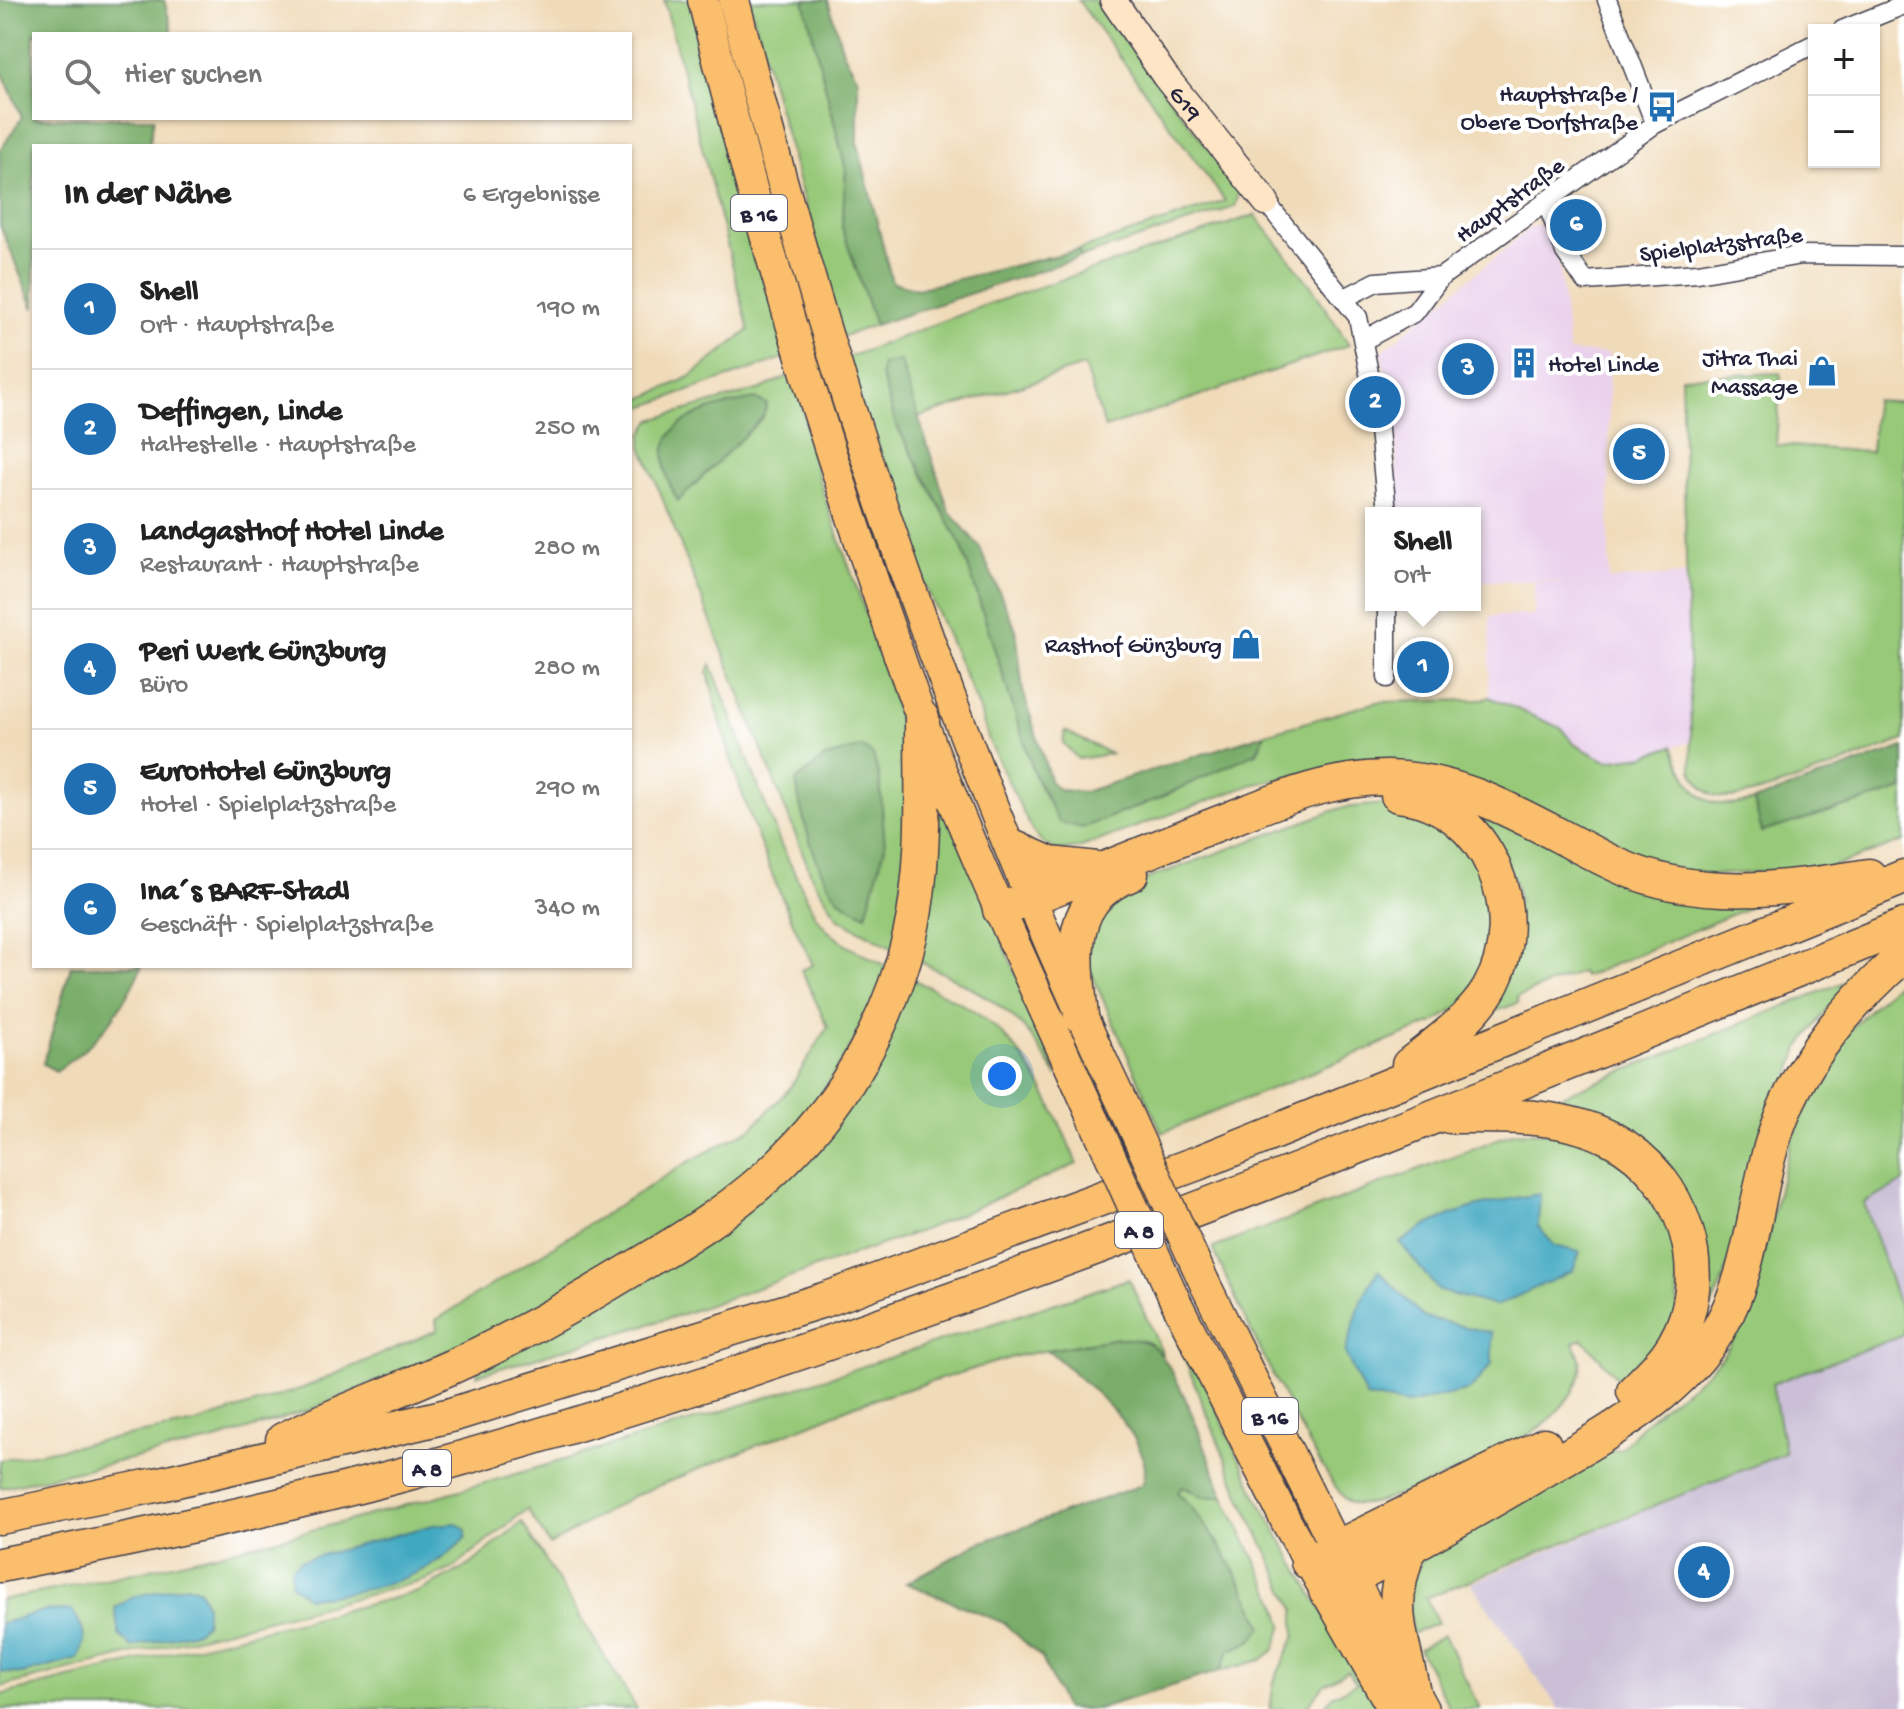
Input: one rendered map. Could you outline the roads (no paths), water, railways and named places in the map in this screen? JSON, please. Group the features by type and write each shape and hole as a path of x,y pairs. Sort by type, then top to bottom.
{"highway":[{"path":"225,1469 309,1427 538,1326 673,1246 732,1204 788,1157 828,1109 864,1055 891,995 910,935 923,839 922,718"},
{"path":"1000,910 1277,800 1327,786 1389,778 1436,784 1493,801 1620,867 1658,880 1716,889 1767,891 1904,870"},
{"path":"1081,1016 1076,951 1079,924 1101,889 1290,814 1348,796 1406,796 1448,814 1481,844 1503,888 1506,943 1487,992 1456,1026 1386,1084"},
{"path":"1012,847 1050,864 1102,869"},
{"name":"A 8","path":"0,1517 225,1469 451,1415 830,1298 1203,1161 1386,1084 1904,877"},
{"name":"A 8","path":"0,1565 147,1535 431,1467 666,1396 1055,1262 1430,1117 1904,926"},
{"path":"1339,1585 1409,1550 1649,1406 1700,1356 1721,1326 1737,1289 1769,1154 1807,1065 1863,991 1904,955"},
{"path":"1322,1555 1496,1470 1572,1430 1634,1391 1661,1365 1676,1343 1693,1288 1694,1261 1676,1202 1636,1154 1611,1139 1564,1123 1495,1116 1430,1117"},
{"path":"1409,1550 1395,1591 1395,1608 1410,1703"}],"main road":[{"name":"B 16","path":"703,0 737,139 805,364 922,718 1000,910 1174,1298 1410,1703"},
{"name":"B 16","path":"734,0 768,134 850,415 953,708 1081,1016 1205,1284 1322,1555"}],"street":[{"name":"G19","path":"1113,0 1165,76 1266,202"},
{"path":"1607,0 1655,124"},
{"path":"1857,24 1904,5"},
{"name":"Hauptstraße","path":"1364,340 1415,312 1441,277 1655,124 1808,47"},
{"name":"Spielplatzstraße","path":"1546,201 1565,252 1585,281 1698,273 1801,255 1904,256"},
{"path":"1266,202 1358,317 1378,419 1386,507"},
{"path":"1345,298 1376,282 1441,277"},
{"path":"1387,611 1387,678"}],"water":[{"path":"1540,1194 1538,1227 1555,1246 1580,1252 1573,1271 1496,1306 1439,1291 1400,1243 1432,1223 1466,1210"},
{"path":"1378,1270 1423,1317 1492,1333 1492,1364 1470,1390 1408,1404 1366,1397 1345,1353 1361,1301"},
{"path":"456,1523 466,1530 466,1537 450,1552 393,1582 350,1592 307,1597 291,1584 291,1568 299,1561 433,1525"},
{"path":"187,1585 200,1590 206,1605 206,1622 198,1631 132,1647 119,1635 115,1608 132,1597"},
{"path":"72,1610 84,1634 78,1659 23,1674 0,1672 0,1624 42,1611"}],"place":[{"name":"Hauptstraße / Obere Dorfstraße","path":"1662,107"},
{"name":"Ina´s BARF-Stadl","path":"1576,225"},
{"name":"Hotel Linde","path":"1524,363"},
{"name":"Landgasthof Hotel Linde","path":"1468,369"},
{"name":"Jitra Thai Massage","path":"1822,371"},
{"name":"Deffingen, Linde","path":"1375,402"},
{"name":"EuroHotel Günzburg","path":"1639,454"},
{"name":"Rasthof Günzburg","path":"1246,644"},
{"name":"Shell","path":"1423,667"},
{"name":"Peri Werk Günzburg","path":"1704,1572"}]}
